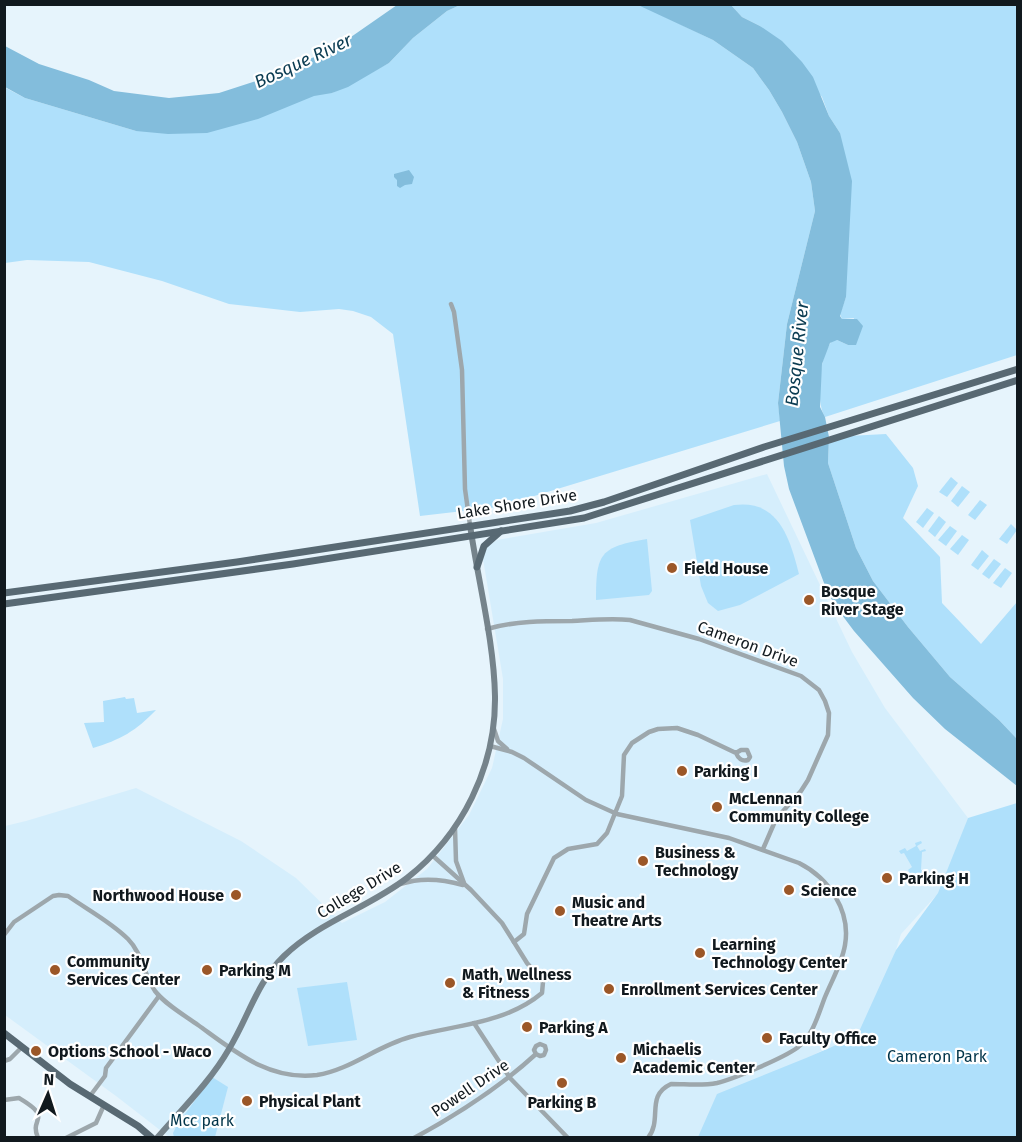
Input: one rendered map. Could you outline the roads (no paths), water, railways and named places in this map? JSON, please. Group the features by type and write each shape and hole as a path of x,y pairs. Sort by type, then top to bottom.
{"main road":[{"name":"Lake Shore Drive","path":"4,593 237,562 585,507 764,447 1017,369"},
{"name":"Lake Shore Drive","path":"4,604 293,564 597,514 1017,380"},
{"path":"477,567 484,546 502,531"},
{"path":"4,1033 70,1084 152,1137"}],"street":[{"path":"451,304 462,370 465,489 470,525"},
{"name":"College Drive","path":"157,1137 209,1078 230,1048 258,989 284,956 313,933 396,886 432,855 455,828 479,783 493,727 494,682 470,525"},
{"name":"Cameron Drive","path":"487,629 530,622 614,618 630,620 731,650 801,676 811,683 819,690 829,713 828,735 808,780 776,819 763,849"},
{"path":"493,727 498,741 512,752"},
{"path":"514,942 524,934 527,914 554,858 568,849 597,844 607,833 622,796 624,755 632,743 649,732 677,728 736,753"},
{"path":"490,746 512,752 534,763 586,800 615,814 708,832 763,849 810,868 832,890 838,901 846,944 817,1018 804,1041 787,1054 719,1082 671,1084 664,1087 658,1093 655,1126 648,1137"},
{"path":"455,828 456,861 466,885"},
{"path":"4,935 14,922 53,896 68,896 130,940 159,996 230,1048 251,1062 272,1070 288,1074 316,1075 344,1067 408,1037 493,1019 520,1009 540,995 543,990 543,982 502,923 466,885 432,855"},
{"path":"396,886 412,880 426,879 466,885"},
{"path":"90,1096 105,1076 106,1068 159,996"},
{"path":"474,1023 510,1078 568,1137"},
{"path":"4,1061 10,1059 22,1047"},
{"name":"Powell Drive","path":"414,1137 453,1117 510,1078 536,1054"},
{"path":"4,1100 19,1098 36,1111 38,1117 34,1127 38,1137"},
{"path":"66,1137 96,1123 104,1105"}],"water":[{"path":"397,5 460,5 447,11 413,38 389,63 348,87 314,96 258,119 207,133 168,134 136,131 25,98 5,87 5,46 39,64 89,80 114,91 169,98 219,93 275,75 338,46"},
{"name":"Bosque River","path":"638,5 731,5 742,17 782,41 813,77 829,116 840,133 852,181 846,297 840,316 842,319 857,319 863,326 856,345 848,345 837,340 830,343 822,364 820,407 825,417 829,437 828,463 856,548 873,581 950,677 1017,739 1017,786 945,729 913,698 854,631 827,591 789,489 784,466 778,403 787,324 815,211 811,182 797,142 782,112 753,68 713,40"},
{"path":"409,170 414,177 412,184 400,188 397,186 394,174"}],"place":[{"name":"Field House","path":"672,568"},
{"name":"Bosque River Stage","path":"809,600"},
{"name":"Parking I","path":"682,771"},
{"name":"McLennan Community College","path":"717,807"},
{"name":"Business & Technology","path":"643,861"},
{"name":"Parking H","path":"887,878"},
{"name":"Science","path":"789,890"},
{"name":"Northwood House","path":"236,895"},
{"name":"Music and Theatre Arts","path":"560,911"},
{"name":"Learning Technology Center","path":"700,953"},
{"name":"Community Services Center","path":"55,970"},
{"name":"Parking M","path":"207,970"},
{"name":"Math, Wellness & Fitness","path":"450,983"},
{"name":"Enrollment Services Center","path":"609,989"},
{"name":"Parking A","path":"527,1027"},
{"name":"Faculty Office","path":"767,1038"},
{"name":"Options School - Waco","path":"36,1051"},
{"name":"Michaelis Academic Center","path":"621,1058"},
{"name":"Parking B","path":"562,1083"},
{"name":"Physical Plant","path":"247,1101"}],"park label":[{"name":"Cameron Park","path":"937,1056"},
{"name":"Mcc park","path":"202,1120"}]}
